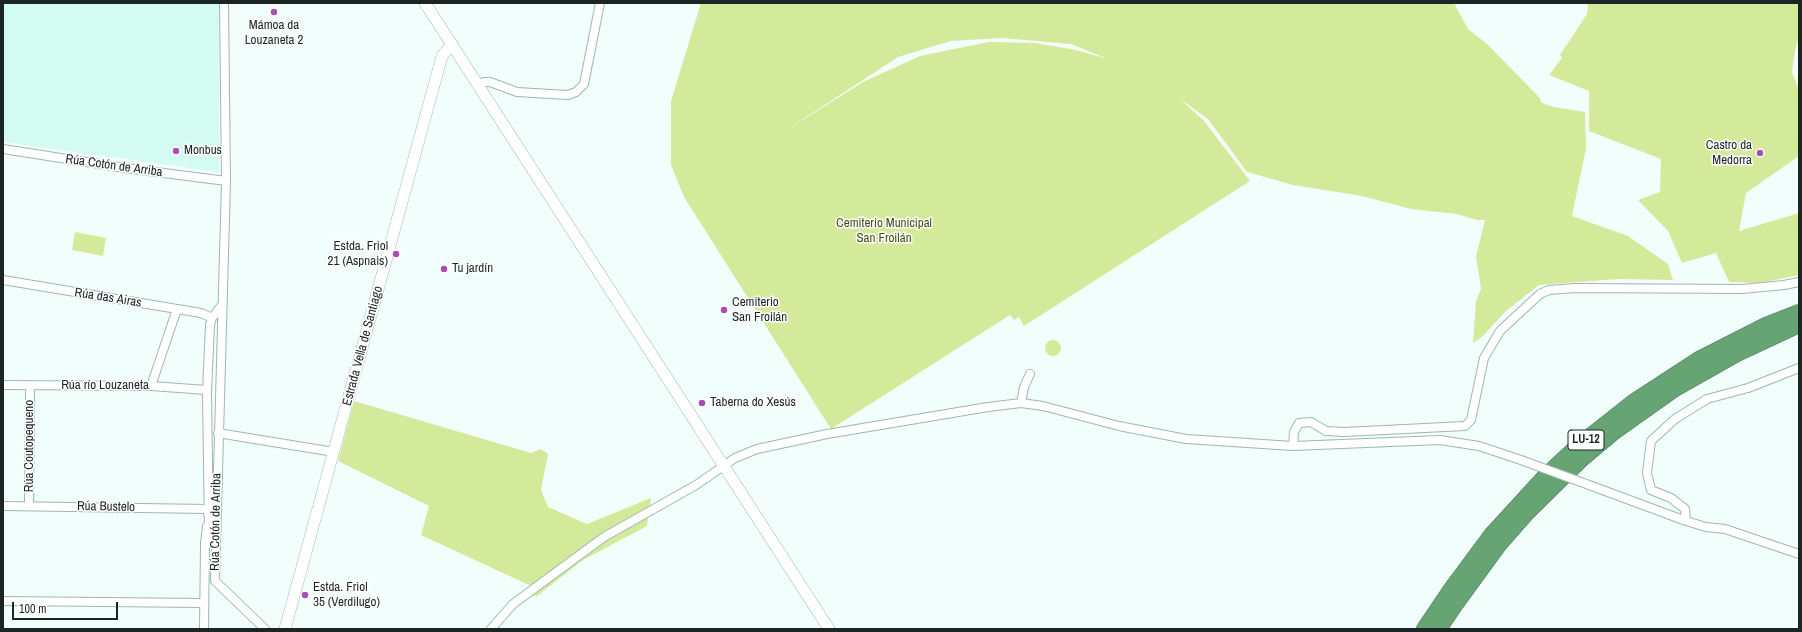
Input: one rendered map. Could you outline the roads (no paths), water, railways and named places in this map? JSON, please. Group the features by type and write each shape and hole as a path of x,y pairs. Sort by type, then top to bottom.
{"highway":[{"name":"LU-12","path":"1424,629 1451,589 1491,535 1542,480 1576,447 1633,402 1699,359 1766,325 1799,312"},
{"name":"LU-12","path":"1439,629 1499,545 1528,512 1582,459 1613,433 1675,389 1737,354 1799,325"}],"street":[{"name":"Rúa Cotón de Arriba","path":"224,3 226,181 215,581 264,629"},
{"path":"425,3 829,629"},
{"path":"479,85 484,82 490,82 518,92 568,95 576,92 584,84 600,3"},
{"name":"Estrada Vella de Santiago","path":"285,629 442,56 452,44"},
{"name":"Rúa Cotón de Arriba","path":"3,149 125,168 226,181"},
{"name":"Rúa das Airas","path":"3,280 201,313 212,319"},
{"path":"1293,446 1294,432 1299,423 1311,422 1326,431 1344,432 1465,426 1471,420 1484,358 1500,332 1540,294 1549,290 1575,288 1742,289 1799,282"},
{"path":"205,543 216,538 209,532 208,391 212,319 222,305"},
{"path":"151,386 177,309"},
{"path":"212,319 222,324"},
{"path":"1686,521 1685,509 1671,498 1651,490 1647,473 1651,441 1675,419 1707,399 1748,388 1799,368"},
{"path":"1021,403 1024,387 1030,374"},
{"name":"Rúa río Louzaneta","path":"3,385 151,386 208,391 211,397 215,398 220,392"},
{"name":"Rúa Coutopequeno","path":"29,506 30,386"},
{"path":"490,629 513,604 604,537 696,484 735,458 757,449 827,434 988,407 1021,403 1043,406 1151,433 1186,439 1293,446 1440,440 1479,446 1686,521 1706,527 1725,530 1799,554"},
{"path":"218,433 334,452"},
{"name":"Rúa Bustelo","path":"3,506 208,509"},
{"path":"204,629 205,543 208,509"},
{"path":"3,601 204,603"}],"place":[{"name":"Mámoa da Louzaneta 2","path":"274,12"},
{"name":"Monbus","path":"176,151"},
{"name":"Castro da Medorra","path":"1760,153"},
{"name":"Estda. Friol 21 (Aspnais)","path":"396,254"},
{"name":"Tu jardín","path":"444,269"},
{"name":"Cemiterio San Froilán","path":"724,310"},
{"name":"Taberna do Xesús","path":"702,403"},
{"name":"Estda. Friol 35 (Verdilugo)","path":"305,595"}],"park label":[{"name":"Cemiterio Municipal San Froilán","path":"884,232"}]}
